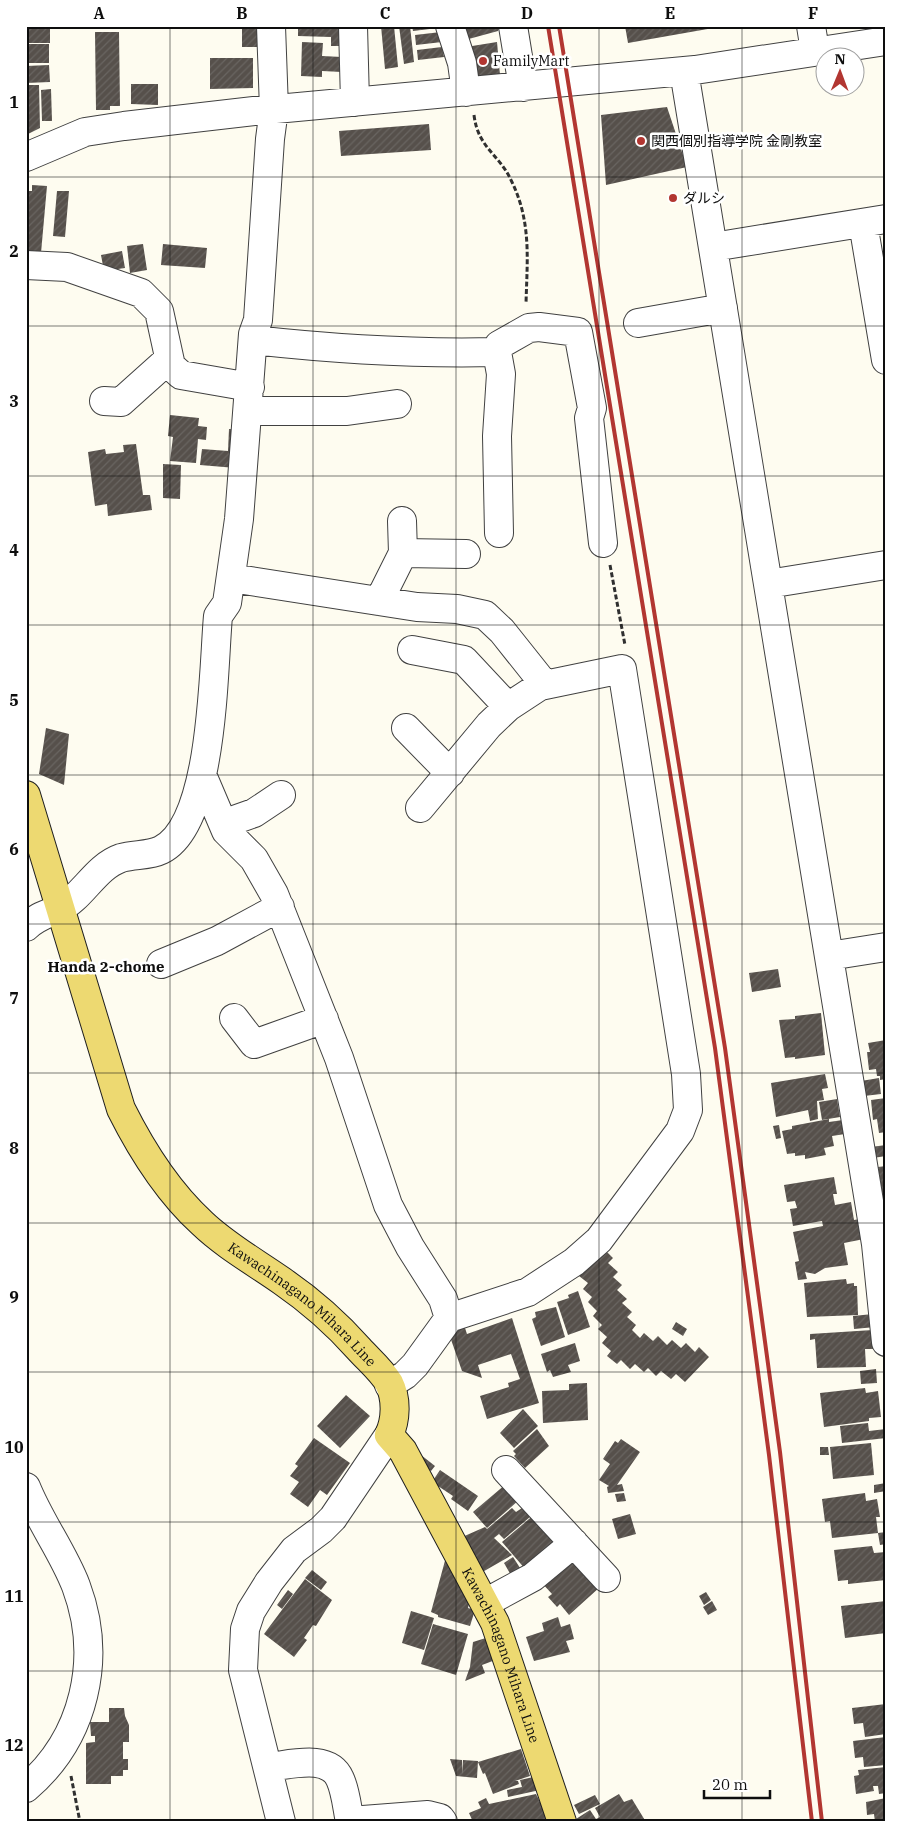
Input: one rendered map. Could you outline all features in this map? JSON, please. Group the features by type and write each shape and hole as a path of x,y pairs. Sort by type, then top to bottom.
{"main road":[{"name":"Kawachinagano Mihara Line","path":"26,795 121,1109 154,1168 202,1223 242,1255 282,1280 332,1320 380,1372 389,1385 394,1416 389,1435 403,1451 495,1622 562,1822"}],"street":[{"path":"26,927 46,912 60,908 108,864 122,858 161,850 173,842 185,827 195,806 203,777 218,616 227,603 231,578 253,340 258,320 270,139 274,110 271,26"},
{"path":"353,26 355,102"},
{"path":"450,26 469,92"},
{"path":"513,26 524,87"},
{"path":"26,157 85,132 274,110 684,71 823,38 886,41"},
{"path":"684,71 876,1244 886,1342"},
{"path":"713,247 875,221 886,360"},
{"path":"26,265 67,268 141,293 159,312 171,366 181,375 249,399 347,411 397,404"},
{"path":"638,323 723,308"},
{"path":"498,533 497,436 501,374 497,352 499,345 529,328 539,327 578,332 592,408 589,418 603,543"},
{"path":"253,340 419,352 497,352"},
{"path":"104,401 122,402 169,359"},
{"path":"379,601 403,553 402,521"},
{"path":"403,553 466,554"},
{"path":"768,584 886,565"},
{"path":"231,578 417,607 457,609 485,615 502,631 545,685"},
{"path":"412,650 464,660 508,707"},
{"path":"389,1385 415,1366 449,1318 528,1292 574,1262 599,1240 680,1131 688,1110 686,1074 622,669 545,685 508,707 489,725 420,808"},
{"path":"406,728 450,772"},
{"path":"203,777 226,831 254,859 280,907 355,1101 388,1204 410,1247 443,1299 449,1318"},
{"path":"223,824 254,813 281,795"},
{"path":"161,964 217,941 280,907"},
{"path":"829,956 886,947"},
{"path":"234,1018 254,1044 324,1019"},
{"path":"281,1822 243,1670 243,1645 248,1619 265,1588 294,1550 321,1530 333,1518 389,1435"},
{"path":"506,1470 606,1578"},
{"path":"26,1487 76,1585 85,1615 89,1645 88,1675 77,1717 56,1756 44,1773 26,1788"},
{"path":"485,1603 533,1577 574,1544"},
{"path":"268,1767 321,1762 337,1773 341,1781 350,1822 428,1815 440,1818 443,1822"}],"path":[{"path":"469,92 480,140 511,178 515,189 528,241 526,306 536,319 539,327"},
{"path":"603,543 607,548 628,656 622,669"},
{"path":"56,1756 69,1764 80,1822"}],"building":[{"path":"242,26 258,26 257,47 242,47"},
{"path":"298,26 339,27 339,46 331,46 331,37 298,36"},
{"path":"381,26 394,26 398,67 385,69"},
{"path":"399,26 410,26 414,62 404,64"},
{"path":"412,26 438,26 438,28 413,31"},
{"path":"461,26 500,26 498,31 465,40"},
{"path":"625,26 719,26 719,27 628,43"},
{"path":"26,27 50,27 50,43 26,43"},
{"path":"95,32 119,32 120,106 110,106 110,110 96,110"},
{"path":"441,32 442,42 416,45 415,35"},
{"path":"302,42 323,43 322,56 342,57 342,72 322,71 322,77 301,76"},
{"name":"FamilyMart","path":"497,42 500,75 468,80 466,47"},
{"path":"26,44 49,44 49,63 26,63"},
{"path":"442,47 444,57 418,60 417,50"},
{"path":"210,58 253,58 253,88 210,89"},
{"path":"49,65 50,82 26,83 26,66"},
{"path":"131,84 158,84 158,105 131,104"},
{"path":"26,85 39,85 40,128 26,135"},
{"path":"51,89 52,121 42,121 41,90"},
{"name":"関西個別指導学院 金剛教室","path":"667,107 687,167 606,185 601,115"},
{"path":"429,124 431,150 341,156 339,131"},
{"path":"32,185 47,186 41,253 26,252 26,191 32,191"},
{"path":"57,191 69,191 65,237 53,236"},
{"path":"143,244 147,270 130,273 127,246"},
{"path":"163,244 207,248 205,268 161,265"},
{"path":"122,251 125,268 104,271 101,255"},
{"path":"170,415 199,418 198,426 207,427 206,440 198,439 196,463 170,461 173,437 168,436"},
{"path":"229,429 240,429 236,468 200,465 202,449 228,451"},
{"path":"136,444 143,495 150,495 152,510 108,516 107,504 95,506 88,452 105,449 106,454 124,452 123,445"},
{"path":"163,464 181,465 180,499 163,498"},
{"path":"46,728 69,734 64,785 39,774"},
{"path":"778,969 781,987 752,992 749,973"},
{"path":"821,1013 825,1055 795,1059 795,1057 785,1058 779,1020 795,1019 795,1016"},
{"path":"886,1040 886,1079 880,1080 876,1069 869,1070 867,1052 870,1052 868,1043"},
{"path":"825,1074 828,1088 822,1089 824,1100 817,1101 818,1119 810,1121 808,1110 776,1117 771,1083"},
{"path":"879,1078 881,1094 864,1096 861,1081"},
{"path":"886,1098 886,1132 879,1133 877,1119 873,1120 871,1100"},
{"path":"837,1099 840,1117 822,1120 819,1102"},
{"path":"829,1119 829,1122 843,1120 845,1134 832,1136 834,1146 824,1148 826,1155 805,1159 805,1155 795,1156 795,1153 787,1154 782,1131 792,1129 792,1126"},
{"path":"779,1125 781,1138 776,1139 773,1126"},
{"path":"886,1145 886,1156 873,1158 871,1147"},
{"path":"886,1166 886,1197 883,1198 878,1167"},
{"path":"834,1177 837,1194 833,1194 835,1205 851,1202 854,1220 860,1219 864,1239 844,1243 848,1265 825,1268 815,1274 805,1272 807,1279 798,1280 795,1262 799,1261 793,1232 823,1226 822,1221 793,1226 790,1209 797,1208 795,1201 787,1202 784,1185"},
{"path":"604,1249 613,1258 608,1263 618,1272 613,1277 622,1285 617,1290 627,1299 622,1303 632,1312 627,1317 636,1325 632,1330 640,1338 644,1333 653,1341 658,1336 667,1345 672,1340 681,1348 686,1343 695,1352 699,1347 709,1357 685,1382 676,1374 671,1379 661,1371 656,1376 648,1368 644,1372 635,1364 630,1369 621,1360 617,1364 607,1356 611,1351 602,1343 607,1337 598,1329 602,1325 593,1316 597,1311 588,1302 592,1297 583,1289 588,1283 579,1276"},
{"path":"846,1279 847,1284 854,1283 854,1286 857,1286 858,1315 807,1317 804,1283"},
{"path":"578,1291 590,1327 568,1335 557,1302 569,1298 568,1295"},
{"path":"556,1307 565,1337 541,1346 532,1319 536,1317 535,1312"},
{"path":"873,1314 875,1327 854,1329 853,1316"},
{"path":"512,1318 539,1403 487,1419 480,1396 509,1387 508,1383 520,1379 511,1354 478,1365 482,1378 462,1371 448,1331 464,1325 467,1334"},
{"path":"676,1322 687,1329 683,1336 672,1329"},
{"path":"873,1330 874,1349 865,1349 866,1367 817,1368 815,1339 810,1340 810,1334"},
{"path":"575,1343 580,1361 568,1365 571,1372 553,1377 550,1370 547,1372 541,1354"},
{"path":"876,1369 877,1383 861,1384 860,1371"},
{"path":"587,1383 588,1420 543,1423 542,1391 569,1390 569,1384"},
{"path":"865,1388 866,1393 878,1391 881,1417 869,1418 869,1421 824,1427 820,1393"},
{"path":"346,1395 370,1416 340,1448 317,1426"},
{"path":"523,1409 538,1426 514,1448 500,1433"},
{"path":"868,1423 869,1431 886,1429 886,1438 842,1443 840,1426"},
{"path":"537,1429 549,1446 525,1468 514,1456 516,1454 513,1451"},
{"path":"314,1438 350,1463 327,1495 320,1490 308,1507 290,1494 299,1482 290,1476 298,1466 295,1464"},
{"path":"621,1439 640,1452 617,1485 622,1484 624,1491 608,1493 607,1487 609,1486 599,1480 610,1464 603,1459 615,1441 618,1443"},
{"path":"871,1443 874,1475 833,1479 830,1447"},
{"path":"820,1447 828,1447 829,1455 820,1455"},
{"path":"421,1455 435,1466 431,1471 417,1461"},
{"path":"440,1470 478,1496 468,1511 451,1499 453,1496 432,1482"},
{"path":"886,1483 886,1491 874,1493 874,1485"},
{"path":"506,1484 519,1500 487,1528 473,1512"},
{"path":"624,1493 626,1501 617,1502 615,1494"},
{"path":"865,1493 866,1501 877,1499 880,1517 876,1517 878,1533 832,1538 830,1521 825,1522 822,1499"},
{"path":"512,1508 516,1512 522,1508 530,1517 504,1539 499,1534 494,1538 512,1555 479,1574 460,1538 485,1527 487,1529"},
{"path":"536,1513 559,1540 526,1570 502,1542"},
{"path":"630,1514 636,1534 618,1539 612,1519"},
{"path":"886,1532 886,1544 880,1545 878,1533"},
{"path":"872,1546 874,1553 886,1552 886,1580 848,1584 848,1580 838,1581 834,1550"},
{"path":"446,1557 471,1596 468,1608 475,1610 470,1626 438,1617 438,1615 431,1612"},
{"path":"513,1557 522,1571 512,1577 504,1563"},
{"path":"570,1558 600,1587 569,1615 560,1604 557,1607 548,1597 552,1594 541,1582"},
{"path":"312,1570 327,1582 321,1590 305,1578"},
{"path":"305,1579 332,1600 316,1626 313,1625 304,1638 307,1640 294,1657 264,1634"},
{"path":"288,1590 293,1594 282,1609 277,1605"},
{"path":"706,1592 711,1600 704,1605 699,1596"},
{"path":"712,1601 717,1610 708,1615 703,1607"},
{"path":"886,1601 886,1633 845,1638 841,1606"},
{"path":"411,1611 434,1618 424,1650 402,1643"},
{"path":"558,1617 561,1627 570,1624 574,1639 566,1641 570,1652 534,1661 526,1637 544,1631 542,1623"},
{"path":"433,1624 468,1634 456,1675 421,1664"},
{"path":"489,1637 498,1659 482,1665 485,1673 465,1681 470,1667 473,1642"},
{"path":"886,1704 886,1734 865,1737 863,1723 854,1724 852,1708"},
{"path":"109,1708 124,1708 129,1725 129,1742 123,1742 123,1759 128,1759 128,1770 123,1770 123,1776 111,1776 111,1784 86,1784 86,1743 95,1742 95,1736 91,1736 90,1722 109,1722"},
{"path":"886,1737 886,1765 864,1767 863,1757 855,1758 853,1741"},
{"path":"521,1749 530,1776 515,1781 518,1781 519,1784 493,1794 485,1773 483,1774 478,1762"},
{"path":"450,1759 462,1760 462,1774 463,1760 478,1761 477,1778 456,1776"},
{"path":"886,1767 886,1793 879,1794 878,1786 873,1786 874,1791 856,1794 854,1776 859,1775 858,1770"},
{"path":"538,1776 540,1790 508,1797 507,1790 522,1787 520,1780"},
{"path":"536,1794 549,1820 473,1822 469,1813 481,1808 478,1802 486,1798 489,1804"},
{"path":"619,1794 624,1802 632,1799 646,1822 578,1822 576,1819 590,1810 596,1819 600,1817 595,1808"},
{"path":"595,1795 600,1804 579,1814 574,1805"},
{"path":"886,1798 886,1822 875,1822 874,1814 867,1815 866,1802"}],"railway":[{"path":"548,26 715,1048 769,1455 812,1822"},
{"path":"559,26 725,1048 780,1452 822,1822"}],"place":[{"name":"FamilyMart","path":"483,61"},
{"name":"関西個別指導学院 金剛教室","path":"641,141"},
{"name":"ダルシ","path":"673,198"}],"district":[{"name":"Handa 2-chome","path":"106,966"}]}
